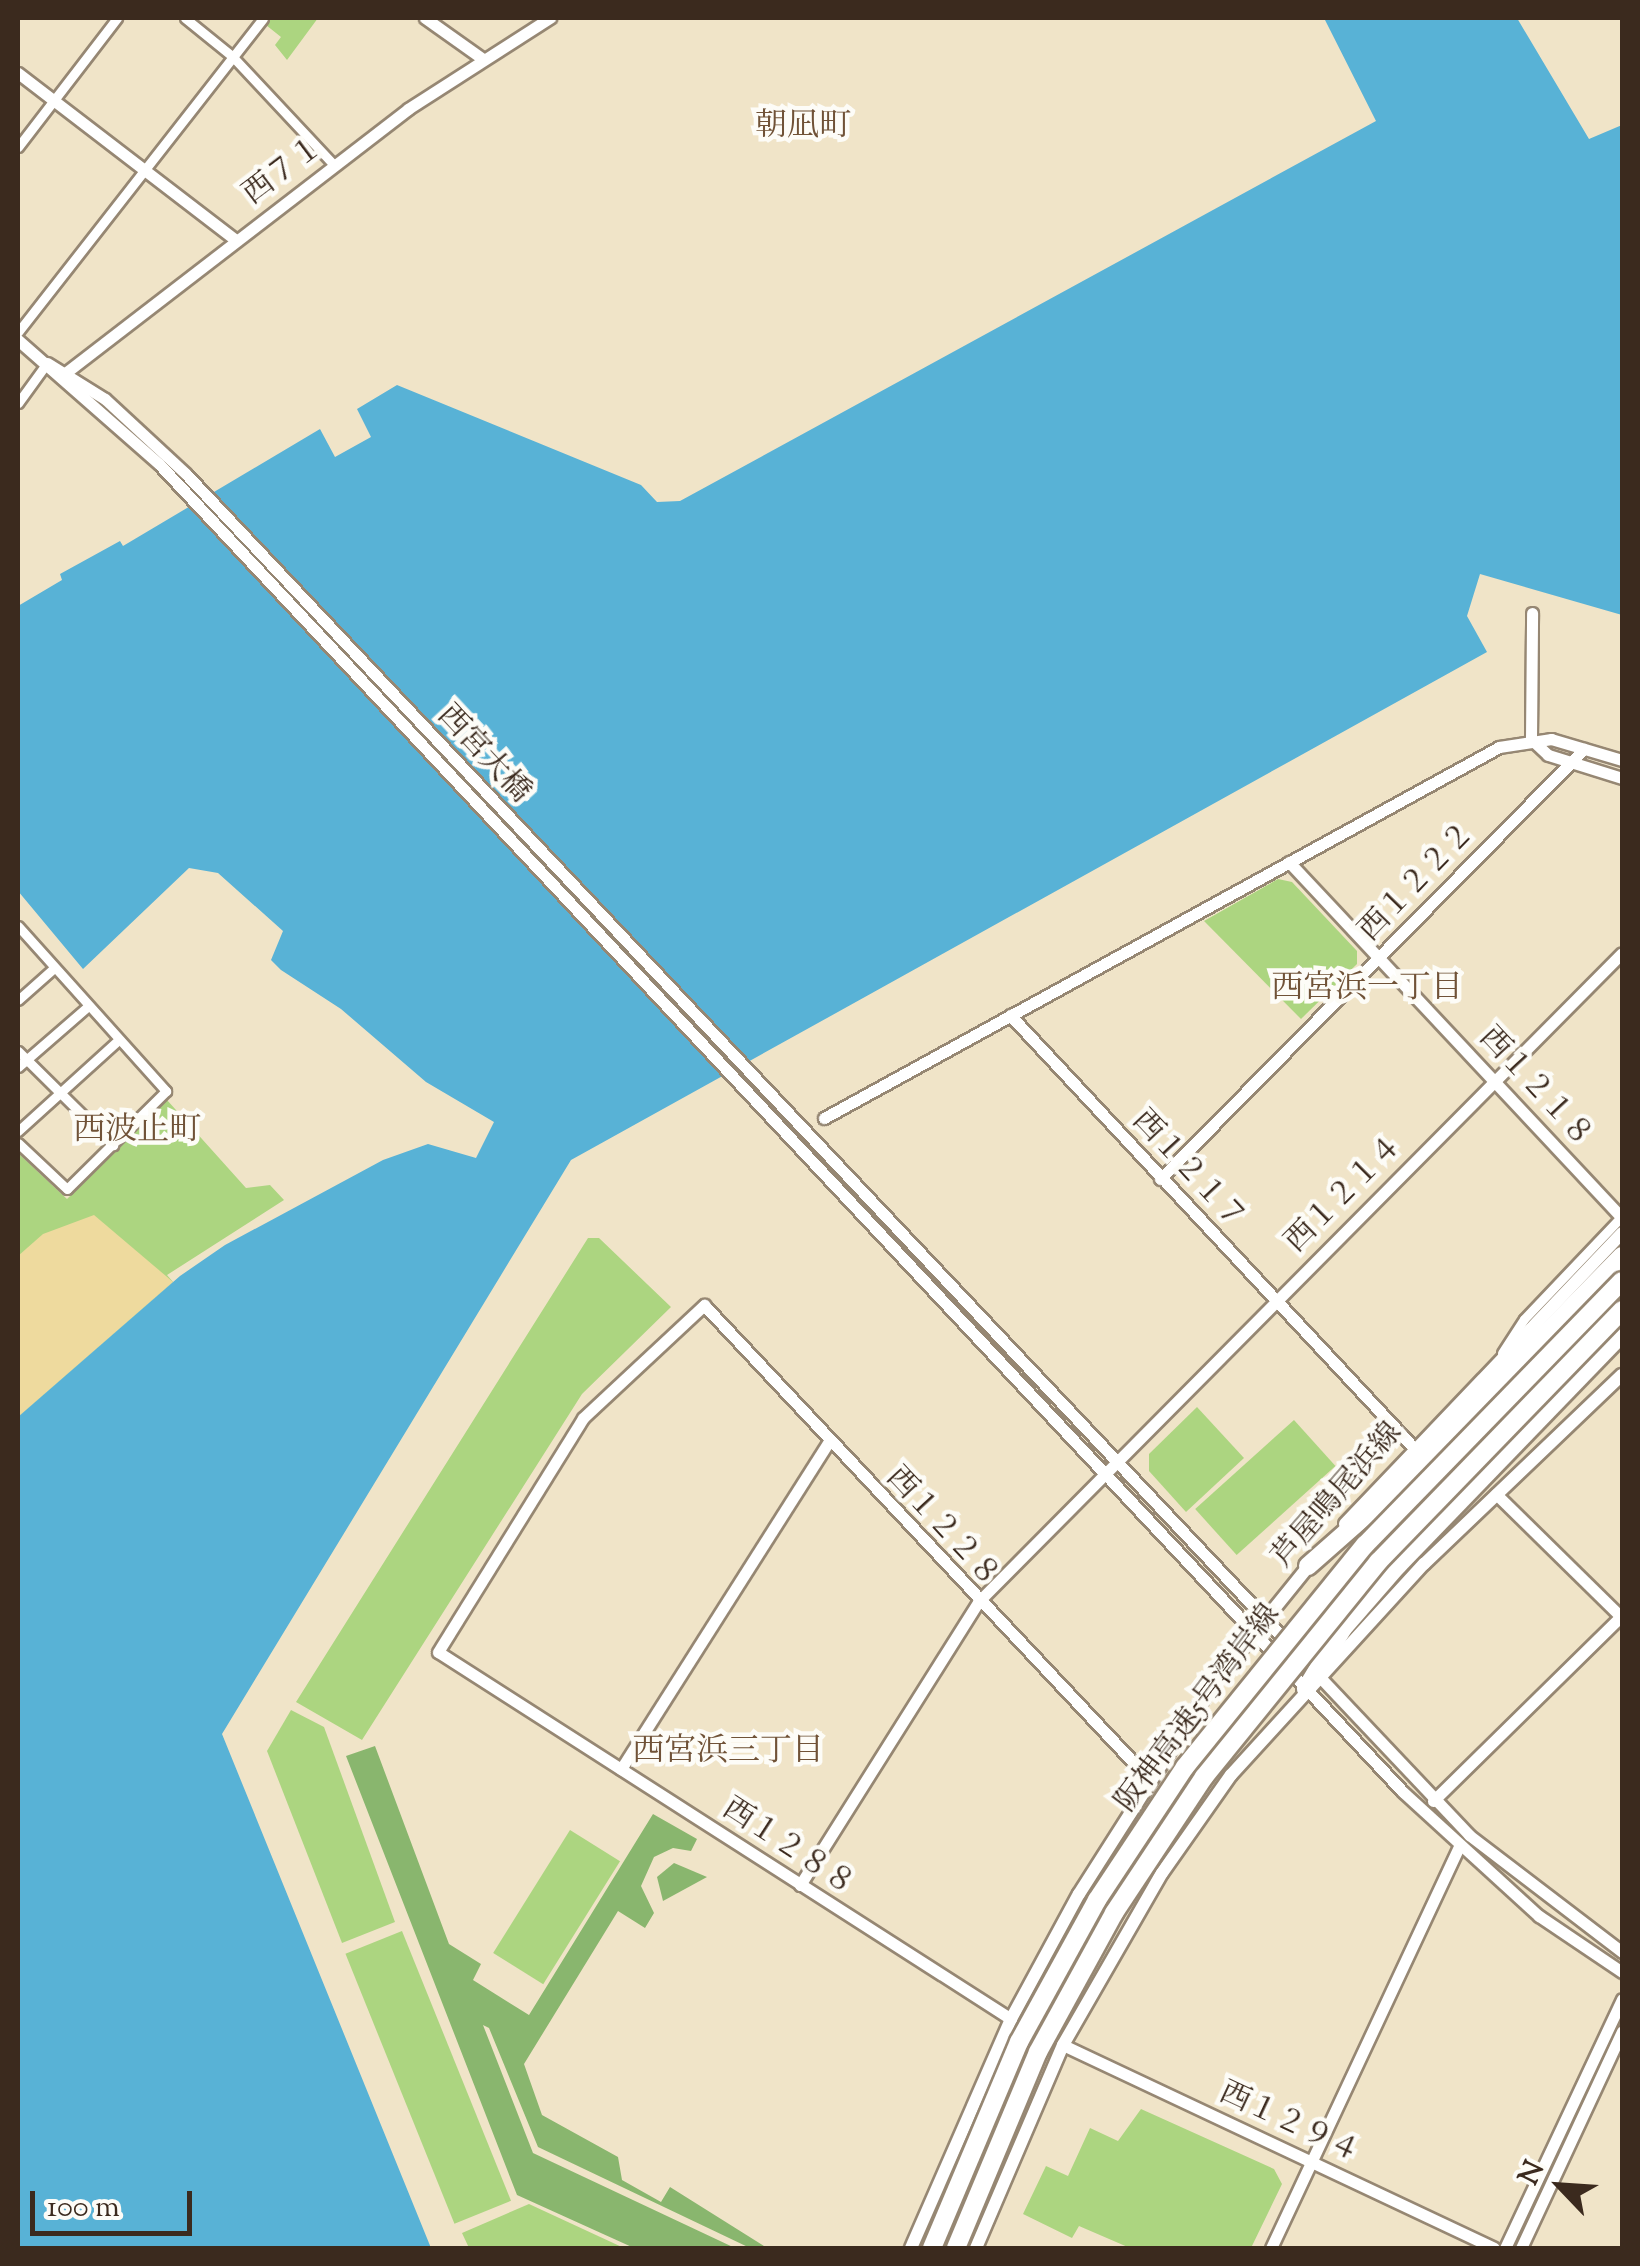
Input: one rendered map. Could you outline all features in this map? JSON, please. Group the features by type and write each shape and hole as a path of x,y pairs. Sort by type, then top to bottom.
{"highway":[{"path":"1308,1566 1622,1256"},
{"name":"阪神高速5号湾岸線","path":"932,2248 1018,2042 1097,1900 1185,1767 1365,1546 1622,1281"},
{"name":"阪神高速5号湾岸線","path":"956,2248 1045,2038 1114,1914 1204,1777 1378,1562 1622,1310"},
{"path":"1313,1679 1398,1565 1622,1334"}],"main road":[{"name":"芦屋鳴尾浜線","path":"911,2248 1011,2018 1149,1779 1253,1632 1308,1566 1413,1447 1622,1233"},
{"path":"976,2248 1063,2045 1162,1872 1231,1775 1313,1679 1496,1494 1622,1374"},
{"path":"1011,2018 1063,2045"}],"street":[{"path":"18,147 117,18"},
{"path":"185,18 232,56 334,165"},
{"path":"18,332 263,18"},
{"path":"425,18 483,59"},
{"name":"西７１","path":"62,375 334,165 483,59 550,18"},
{"path":"18,73 236,240"},
{"path":"18,340 62,375"},
{"path":"18,403 47,363"},
{"name":"西宮大橋","path":"62,375 130,427 790,1128"},
{"path":"1530,739 1532,613"},
{"path":"1530,739 1570,763 1622,778"},
{"path":"824,1118 1499,747 1530,739 1622,760"},
{"name":"西１２２２","path":"1160,1179 1584,749"},
{"name":"西１２１８","path":"1289,862 1622,1217"},
{"path":"18,1143 64,1190 166,1091 116,1042 19,931"},
{"name":"西１２１４","path":"800,1885 978,1602 1622,953"},
{"path":"18,1000 54,968"},
{"path":"18,1068 87,1007"},
{"name":"西１２１７","path":"1010,1016 1413,1447"},
{"path":"18,1131 116,1042"},
{"path":"18,1050 113,1145"},
{"path":"790,1128 1117,1460 1264,1619 1459,1846 1540,1916 1622,1972"},
{"path":"790,1128 1253,1632 1313,1679 1434,1801 1551,1902 1622,1952"},
{"path":"1498,1359 1524,1319 1622,1217"},
{"name":"西１２２８","path":"438,1652 583,1418 704,1305 828,1444 1149,1779"},
{"path":"621,1769 828,1444"},
{"path":"1434,1801 1622,1617 1496,1494"},
{"name":"西１２８８","path":"438,1652 1011,2018"},
{"path":"1270,2248 1459,1846"},
{"path":"1505,2248 1622,1998"},
{"path":"1521,2248 1622,2031"},
{"name":"西１２９４","path":"1063,2045 1494,2248"}],"green space":[{"path":"271,18 318,18 287,60 275,45 281,37 266,25"},
{"path":"1278,879 1292,882 1357,951 1357,964 1301,1019 1204,921"},
{"path":"167,1100 246,1188 270,1185 284,1200 167,1275 173,1282 18,1417 18,1153 67,1199"},
{"path":"588,1238 599,1238 671,1307 582,1394 362,1740 296,1702"},
{"path":"1197,1407 1244,1458 1186,1512 1149,1471 1149,1454"},
{"path":"1294,1420 1335,1466 1237,1555 1195,1509"},
{"path":"291,1710 324,1727 395,1922 342,1943 267,1751"},
{"path":"375,1746 449,1944 481,1964 473,1980 529,2015 653,1814 697,1839 691,1851 673,1848 654,1857 641,1886 654,1913 645,1928 618,1911 524,2064 542,2115 618,2157 622,2180 661,2202 670,2187 767,2248 750,2248 538,2147 489,2028 483,2025 533,2153 735,2248 634,2248 517,2195 346,1756"},
{"path":"570,1830 620,1861 543,1984 493,1953"},
{"path":"674,1863 707,1877 663,1901 657,1877"},
{"path":"402,1931 511,2201 454,2224 345,1954"},
{"path":"1141,2109 1274,2169 1282,2184 1251,2248 1130,2248 1079,2226 1072,2238 1023,2214 1046,2166 1068,2176 1090,2128 1118,2141"},
{"path":"529,2204 624,2248 469,2248 462,2233"}],"sand":[{"path":"94,1215 173,1282 18,1417 18,1256 43,1234"}],"water":[{"path":"1324,18 1517,18 1589,139 1622,125 1622,615 1480,574 1467,616 1487,652 571,1160 222,1734 431,2248 18,2248 18,1417 180,1276 225,1245 383,1160 428,1144 476,1158 494,1122 426,1082 341,1009 281,970 271,960 283,931 218,873 189,868 83,969 18,891 18,606 62,580 60,574 120,541 123,546 320,429 335,457 371,437 357,409 397,385 641,485 657,502 680,501 1376,121"}],"district":[{"name":"朝凪町","path":"803,127"},
{"name":"西宮浜一丁目","path":"1367,989"},
{"name":"西波止町","path":"137,1131"},
{"name":"西宮浜三丁目","path":"728,1752"}]}
